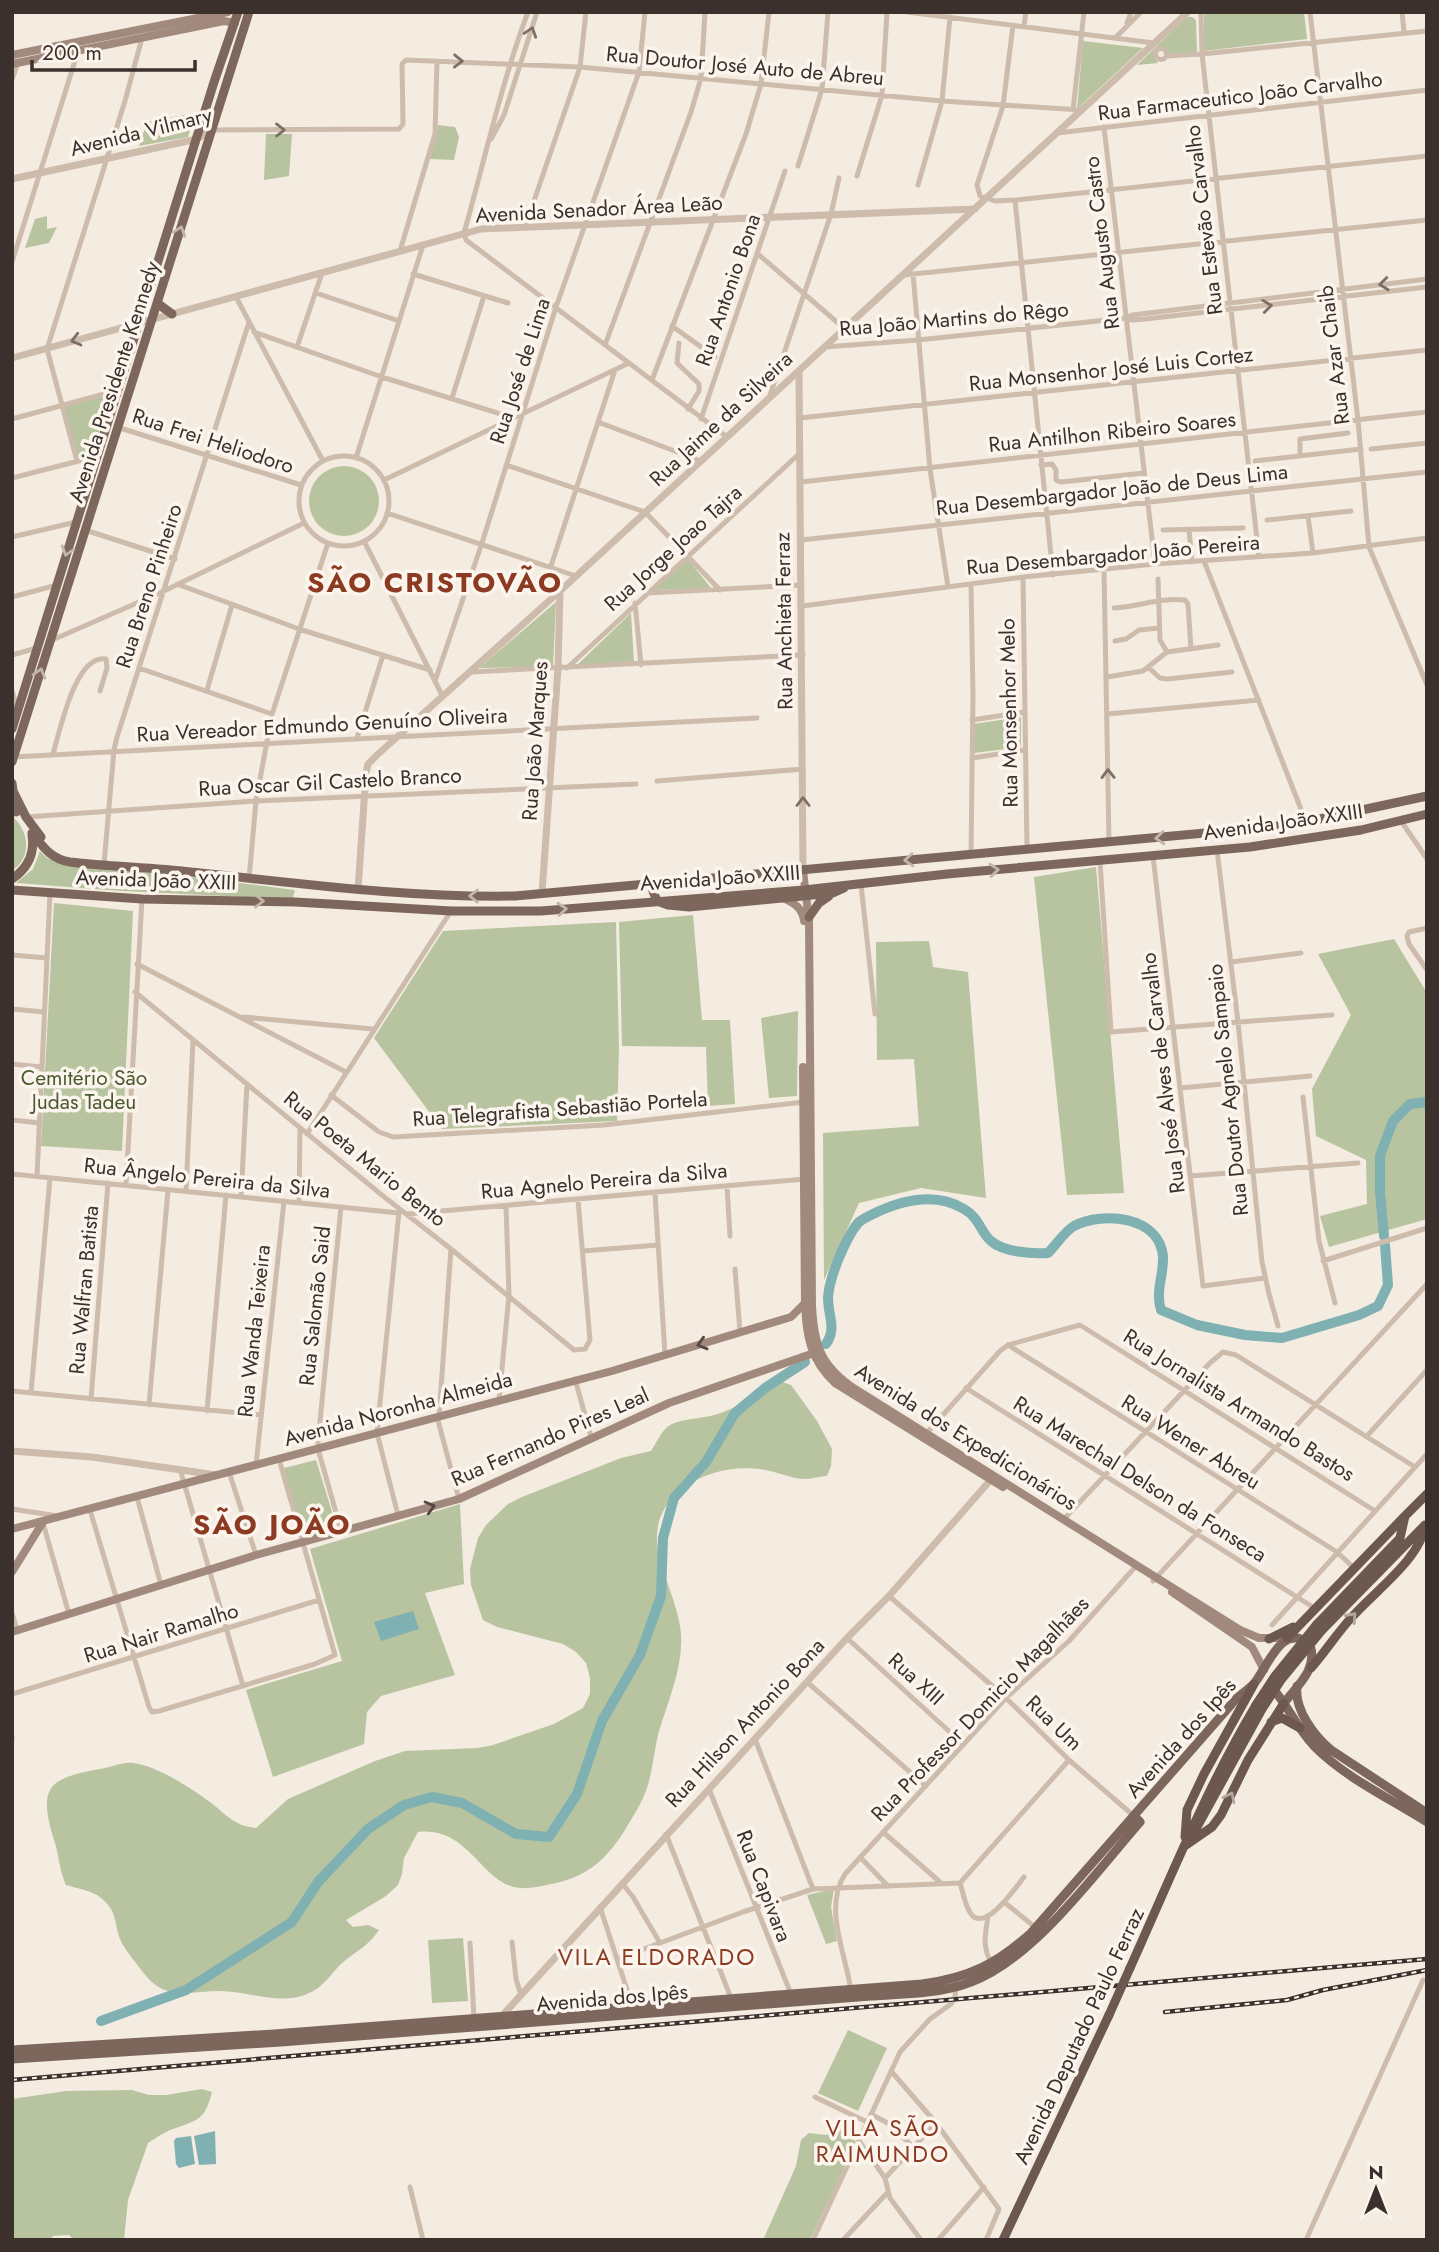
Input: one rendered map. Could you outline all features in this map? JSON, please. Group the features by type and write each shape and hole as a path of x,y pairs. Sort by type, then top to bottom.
{"highway":[{"path":"1287,1638 1427,1494"},
{"path":"1379,1565 1400,1538 1405,1516"},
{"path":"1379,1565 1426,1524"},
{"path":"1311,1668 1351,1617 1413,1553 1424,1536 1426,1524"},
{"name":"Avenida Deputado Paulo Ferraz","path":"1003,2240 1109,2015 1185,1846 1194,1820 1275,1676 1379,1565"},
{"path":"1269,1639 1287,1632 1315,1610"},
{"path":"1185,1846 1187,1810 1254,1684"},
{"path":"1185,1846 1212,1827 1221,1815 1248,1760 1284,1703"},
{"path":"1270,1723 1282,1718 1300,1728"}],"main road":[{"path":"14,60 228,12"},
{"name":"Avenida Presidente Kennedy","path":"14,717 239,12"},
{"name":"Avenida Presidente Kennedy","path":"13,759 249,12"},
{"path":"79,46 142,38 224,21 235,23"},
{"path":"157,303 172,314"},
{"path":"13,787 14,811"},
{"path":"13,787 26,817 53,851 104,864"},
{"name":"Avenida João XXIII","path":"14,811 26,821 32,833 56,859 315,887 475,897 639,886 1244,830 1303,823 1427,796"},
{"name":"Avenida João XXIII","path":"12,890 142,899 295,902 451,911 541,911 637,902 805,893 856,884 965,872 1277,844 1427,814"},
{"path":"1277,844 1271,838 1272,833 1303,823"},
{"path":"1217,850 1248,842 1251,834 1244,830"},
{"path":"12,879 25,868 30,859 33,849 32,833"},
{"path":"965,872 963,863 968,855"},
{"path":"944,857 950,865 947,874"},
{"name":"Avenida dos Expedicionários","path":"803,871 806,917 809,1324"},
{"path":"295,902 297,884"},
{"path":"659,884 653,891 657,901 689,907 783,898 805,893 833,894"},
{"path":"783,898 795,904 806,917 819,903 856,884"},
{"path":"637,902 642,894 639,886"},
{"path":"311,903 310,894 315,887"},
{"name":"Avenida dos Expedicionários","path":"806,917 805,1302 815,1352 845,1382 925,1436 1238,1632"},
{"path":"805,1302 791,1317 809,1324"},
{"name":"Avenida Noronha Almeida","path":"12,1529 318,1450 665,1355 791,1317"},
{"name":"Rua Fernando Pires Leal","path":"15,1631 303,1541 459,1499 591,1437 695,1393 815,1352"},
{"name":"Avenida dos Expedicionários","path":"992,1477 1064,1519 1135,1567"},
{"path":"12,1572 43,1522"},
{"path":"1238,1632 1269,1639 1297,1638 1310,1645 1311,1668 1284,1703"},
{"path":"1238,1632 1252,1647 1273,1689 1313,1745 1333,1763 1427,1822"},
{"path":"1264,1670 1274,1652 1287,1638"},
{"name":"Avenida dos Ipês","path":"521,2019 632,2005 731,1998 777,1999 791,1994 851,1993 939,1982 965,1976 992,1964 1009,1953 1036,1928 1264,1670"},
{"path":"1273,1689 1284,1690 1297,1686"},
{"path":"1297,1686 1296,1695 1301,1707 1320,1740 1427,1813"},
{"name":"Avenida dos Ipês","path":"12,2059 98,2050 956,1987 994,1972 1036,1940 1140,1822 1134,1816"},
{"name":"Avenida dos Ipês","path":"274,2038 474,2018 500,2020"},
{"name":"Avenida dos Ipês","path":"12,2050 98,2050"}],"street":[{"path":"528,12 509,62 494,115 490,141 464,233 466,240 727,437"},
{"path":"490,141 504,115 537,12"},
{"path":"525,226 580,67 586,12"},
{"name":"Rua José de Lima","path":"435,681 482,543 556,307 639,72 645,12"},
{"path":"605,345 664,190 701,78 705,12"},
{"path":"652,380 746,134 761,84 769,12"},
{"path":"798,166 822,89 828,12"},
{"path":"857,176 882,95 887,12"},
{"path":"907,12 950,17 960,15 1013,25 1154,43"},
{"path":"1024,26 1026,12"},
{"path":"1077,110 1080,33 1084,12"},
{"path":"1126,26 1131,12"},
{"path":"1115,38 1142,12"},
{"path":"1189,12 1198,15 1201,20"},
{"name":"Rua Jaime da Silveira","path":"358,890 367,767 398,735 560,591 904,275 1057,133 1077,110 1189,12"},
{"name":"Rua Estevão Carvalho","path":"1201,12 1208,115 1259,557"},
{"name":"Rua Azar Chaib","path":"1310,12 1361,449 1369,547 1427,685"},
{"path":"1402,12 1404,32"},
{"path":"918,185 942,101 950,17"},
{"path":"1013,25 1003,106 977,185 980,196 985,199 1015,200 1427,156"},
{"path":"77,461 47,349 145,29"},
{"path":"1166,56 1427,31"},
{"path":"12,262 79,46"},
{"path":"12,80 14,60"},
{"name":"Rua Doutor José Auto de Abreu","path":"403,124 402,64 406,60 509,62 580,67 942,101 1077,110"},
{"path":"400,251 435,134 437,61"},
{"name":"Rua Farmaceutico João Carvalho","path":"1057,133 1427,90"},
{"name":"Avenida Vilmary","path":"12,180 197,139 212,130 397,130 403,124"},
{"name":"Rua Augusto Castro","path":"1104,127 1155,564"},
{"name":"Rua Antonio Bona","path":"701,419 785,171"},
{"path":"769,398 831,214 839,178"},
{"path":"1015,200 1053,575"},
{"name":"Avenida Senador Área Leão","path":"141,323 481,229 975,209"},
{"path":"904,275 1427,220"},
{"path":"356,458 423,245"},
{"path":"758,254 845,329"},
{"path":"297,347 322,273"},
{"path":"413,274 508,303"},
{"path":"913,274 930,469 948,587"},
{"name":"Rua João Martins do Rêgo","path":"825,347 1126,318 1229,302 1427,279"},
{"name":"Rua João Martins do Rêgo","path":"1126,318 1145,320 1427,288"},
{"path":"316,293 399,321"},
{"path":"452,398 484,296"},
{"path":"236,297 323,461"},
{"name":"Rua Breno Pinheiro","path":"104,864 114,750 249,322"},
{"path":"12,358 141,323"},
{"path":"672,326 715,357"},
{"path":"254,332 382,377 514,418"},
{"path":"679,343 677,363 699,384 699,391 688,409"},
{"name":"Rua Monsenhor José Luis Cortez","path":"800,418 1034,393 1044,395 1134,382 1427,350"},
{"path":"384,480 629,363"},
{"path":"551,566 615,370"},
{"name":"Rua Anchieta Ferraz","path":"799,371 803,871"},
{"path":"12,419 119,390"},
{"name":"Rua Antilhon Ribeiro Soares","path":"801,482 1427,412"},
{"path":"597,422 701,461"},
{"name":"Rua Frei Heliodoro","path":"116,427 301,485"},
{"path":"1300,456 1300,439 1348,433"},
{"path":"1371,449 1427,443"},
{"path":"1255,461 1361,449"},
{"name":"Rua Jorge Joao Tajra","path":"567,668 801,453"},
{"path":"12,478 98,456"},
{"path":"338,456 356,458 370,464 384,480 389,501 387,513 378,531 364,541 342,546 328,543 314,536 304,523 299,510 301,485 309,472 323,461 338,456"},
{"path":"1041,465 1052,464 1056,470 1056,480 1061,482 1144,473"},
{"path":"506,466 645,512 720,590"},
{"name":"Rua Desembargador João de Deus Lima","path":"801,540 1427,472"},
{"path":"1268,520 1351,511"},
{"path":"387,513 576,576"},
{"path":"1308,516 1313,553"},
{"path":"12,537 76,522"},
{"path":"50,641 162,592 304,523"},
{"path":"1163,530 1243,528"},
{"path":"85,530 174,559"},
{"path":"1189,530 1192,562"},
{"name":"Rua Desembargador João Pereira","path":"802,606 1023,577 1313,553 1427,538"},
{"path":"364,541 442,695"},
{"path":"249,878 256,801 271,713 328,543"},
{"path":"1204,561 1259,700 1303,823"},
{"path":"1104,569 1109,842"},
{"name":"Rua Monsenhor Melo","path":"1023,577 1027,849"},
{"path":"1158,579 1159,628 1161,643 1167,652"},
{"path":"177,584 299,629 430,670"},
{"path":"968,855 971,584"},
{"path":"12,597 57,585"},
{"path":"647,593 801,585"},
{"name":"Rua João Marques","path":"542,893 551,786 560,591"},
{"path":"1114,608 1128,608 1142,602 1181,599 1187,602 1191,649"},
{"path":"635,603 641,665"},
{"path":"207,690 232,605"},
{"path":"1115,641 1126,639 1139,629 1159,628"},
{"path":"1107,677 1136,674 1149,668 1167,652 1218,645"},
{"path":"12,654 37,649"},
{"path":"357,738 383,655"},
{"path":"469,672 803,655"},
{"path":"53,754 79,675 89,664 102,658 106,659 108,667 100,691"},
{"path":"139,668 271,713"},
{"path":"1149,668 1160,678 1167,679 1232,672"},
{"path":"12,691 14,717"},
{"path":"1107,715 1259,700"},
{"path":"971,720 1024,712"},
{"name":"Rua Vereador Edmundo Genuíno Oliveira","path":"13,759 114,750 757,718"},
{"path":"971,758 1024,750"},
{"path":"657,781 803,769"},
{"name":"Rua Oscar Gil Castelo Branco","path":"26,817 256,801 636,784"},
{"path":"1401,821 1427,859"},
{"name":"Rua Doutor Agnelo Sampaio","path":"1217,850 1265,1278 1278,1326"},
{"name":"Rua José Alves de Carvalho","path":"1153,856 1203,1286 1265,1278"},
{"path":"1100,860 1111,1032 1332,1015"},
{"path":"856,884 875,1014"},
{"path":"37,1176 50,893"},
{"name":"Rua Walfran Batista","path":"126,1185 142,899"},
{"path":"307,1134 451,911"},
{"path":"1427,928 1408,934 1409,944 1427,970"},
{"path":"1231,962 1301,953"},
{"path":"12,955 47,958"},
{"path":"137,964 346,1072"},
{"name":"Rua Poeta Mario Bento","path":"135,992 574,1350 587,1347 590,1336 583,1251"},
{"path":"12,1009 44,1012"},
{"path":"240,1016 373,1029"},
{"path":"186,1191 193,1040"},
{"path":"12,1064 41,1067"},
{"path":"1180,1088 1310,1076"},
{"path":"241,1197 247,1084"},
{"name":"Rua Telegrafista Sebastião Portela","path":"331,1095 379,1132 393,1137 604,1125 804,1102"},
{"path":"1303,1097 1323,1261 1335,1303"},
{"path":"12,1120 39,1123"},
{"path":"299,1202 300,1129"},
{"path":"1190,1176 1358,1163"},
{"name":"Rua Ângelo Pereira da Silva","path":"12,1174 402,1212"},
{"path":"31,1393 50,1178"},
{"name":"Rua Agnelo Pereira da Silva","path":"402,1212 506,1206 805,1179"},
{"name":"Rua Walfran Batista","path":"91,1399 108,1183"},
{"path":"727,1186 730,1236"},
{"path":"149,1405 167,1189"},
{"path":"655,1193 665,1355"},
{"path":"207,1411 226,1195"},
{"path":"578,1200 583,1251 658,1245"},
{"name":"Rua Wanda Teixeira","path":"256,1465 284,1201"},
{"path":"499,1400 509,1295 506,1206"},
{"name":"Rua Salomão Said","path":"341,1207 318,1450 341,1531"},
{"path":"398,1515 377,1433 402,1212"},
{"path":"1323,1261 1427,1228"},
{"path":"451,1249 438,1417 459,1499"},
{"path":"735,1269 740,1332"},
{"path":"1155,1579 1424,1293 1427,1284"},
{"name":"Rua Jornalista Armando Bastos","path":"1008,1345 1067,1327 1085,1327 1376,1511"},
{"path":"925,1436 1008,1345"},
{"name":"Rua Wener Abreu","path":"1008,1345 1337,1552 1354,1568"},
{"path":"1064,1519 1220,1354 1228,1352 1415,1467"},
{"path":"1367,1436 1427,1370"},
{"path":"575,1379 591,1437"},
{"name":"Rua Marechal Delson da Fonseca","path":"966,1388 1297,1595 1315,1610"},
{"path":"12,1391 261,1415"},
{"path":"12,1451 92,1457 217,1475"},
{"path":"1272,1625 1427,1454"},
{"path":"90,1510 133,1658 149,1707 154,1712 322,1661 336,1653 279,1459"},
{"path":"180,1469 243,1685"},
{"path":"229,1472 256,1555"},
{"name":"Rua Hilson Antonio Bona","path":"500,2020 666,1834 847,1637 889,1596 992,1477"},
{"path":"137,1497 161,1585"},
{"path":"12,1509 61,1516"},
{"path":"43,1522 69,1614"},
{"name":"Rua Professor Domicio Magalhães","path":"837,1888 845,1874 963,1744 1006,1698 1069,1642 1135,1567"},
{"name":"Rua Um","path":"889,1596 1006,1698 1069,1760 1134,1816"},
{"name":"Rua Nair Ramalho","path":"12,1694 319,1600"},
{"path":"12,1613 15,1631"},
{"name":"Rua XIII","path":"847,1637 963,1744"},
{"path":"807,1682 926,1786"},
{"path":"755,1739 813,1889"},
{"path":"960,1883 1069,1760"},
{"name":"Rua Capivara","path":"709,1789 791,1994"},
{"path":"883,1832 940,1882"},
{"path":"666,1834 731,1998"},
{"path":"860,1857 888,1886"},
{"path":"960,1883 969,1911 975,1918 988,1917 1024,1877"},
{"path":"622,1883 660,1943"},
{"path":"617,1959 813,1889 960,1883"},
{"path":"837,1888 836,1910 851,1993"},
{"path":"1004,1902 1036,1928"},
{"path":"600,1907 632,2005"},
{"path":"988,1917 986,1953 992,1964"},
{"path":"512,1942 516,1979 521,1995 521,2019"},
{"path":"470,1943 474,2018"},
{"path":"1306,2240 1423,1980"},
{"path":"813,2240 905,2046 930,2019 951,2004 956,1987"},
{"path":"891,2071 936,2123 984,2187 999,2213 986,2240"},
{"path":"815,2098 867,2122"},
{"path":"871,2114 891,2125 913,2147"},
{"path":"885,2178 936,2123"},
{"path":"859,2141 885,2178 888,2192 921,2240"},
{"path":"410,2187 423,2240"},
{"path":"938,2240 984,2187"},
{"path":"843,2240 888,2192"}],"green space":[{"path":"1204,12 1304,12 1307,39 1204,51"},
{"path":"1187,17 1196,20 1197,52 1169,54 1166,49 1159,47 1153,54 1158,63 1137,65"},
{"path":"1083,41 1143,48 1077,109"},
{"path":"195,113 188,137 139,146 147,122"},
{"path":"438,125 455,127 459,137 454,160 430,159"},
{"path":"266,134 292,134 289,176 264,180"},
{"path":"47,216 47,229 57,227 49,243 25,248 35,219"},
{"path":"119,390 98,452 77,458 62,405"},
{"path":"337,466 351,466 364,472 373,481 379,501 377,514 369,526 351,536 337,536 324,530 315,521 309,508 309,494 315,481 324,472"},
{"path":"687,558 711,588 654,590"},
{"path":"556,602 553,667 479,668"},
{"path":"631,613 634,663 575,667"},
{"path":"1021,717 1021,747 974,753 973,724"},
{"path":"12,816 22,829 26,852 12,871"},
{"path":"40,851 47,858 68,866 178,875 295,890 293,898 286,899 16,883 33,869"},
{"path":"1096,867 1124,1193 1067,1195 1034,877"},
{"name":"Cemitério São Judas Tadeu","path":"54,903 133,911 122,1151 41,1146"},
{"path":"693,915 702,1020 730,1020 735,1104 708,1106 706,1047 622,1046 619,922"},
{"path":"616,922 619,1049 617,1121 442,1129 374,1038 443,931"},
{"path":"1394,939 1427,993 1427,1219 1329,1247 1320,1216 1367,1204 1366,1160 1316,1136 1312,1089 1351,1015 1318,954"},
{"path":"929,941 933,967 968,972 986,1198 921,1188 859,1203 824,1280 823,1133 919,1126 914,1059 877,1060 876,942"},
{"path":"798,1011 797,1096 769,1098 761,1018"},
{"path":"782,1382 791,1385 817,1421 832,1449 831,1466 827,1476 806,1479 755,1469 723,1471 693,1482 667,1504 659,1522 657,1539 660,1558 678,1615 681,1646 678,1671 659,1731 643,1799 612,1849 588,1870 568,1880 520,1888 495,1877 463,1846 450,1838 436,1833 418,1832 404,1858 398,1885 386,1896 346,1920 353,1927 368,1925 379,1930 318,1988 294,1998 282,1999 219,1991 176,1993 160,1988 146,1976 123,1945 113,1913 105,1901 93,1893 66,1885 50,1825 47,1798 57,1782 68,1777 125,1763 142,1765 184,1784 236,1822 256,1828 288,1799 375,1761 405,1751 493,1745 554,1724 583,1708 590,1694 590,1678 586,1663 576,1652 563,1644 497,1627 483,1620 471,1585 470,1569 478,1538 486,1525 508,1504 621,1458 651,1451 670,1425 726,1411"},
{"path":"316,1460 337,1528 303,1539 284,1468"},
{"path":"460,1504 464,1584 425,1593 455,1675 381,1696 367,1712 364,1744 273,1777 246,1690 342,1661 310,1549"},
{"path":"834,1889 831,1907 837,1941 826,1944 807,1895"},
{"path":"463,1938 468,2001 432,2003 428,1940"},
{"path":"848,2030 887,2048 858,2111 818,2093"},
{"path":"202,2089 212,2092 199,2118 148,2143 128,2200 124,2240 74,2240 69,2235 53,2236 51,2240 12,2240 12,2099 66,2091 132,2090 149,2095 166,2095"},
{"path":"837,2129 849,2132 856,2143 810,2240 763,2240 796,2166 801,2140 809,2133 826,2135"}],"water":[{"path":"413,1611 419,1629 381,1641 374,1622"},
{"path":"215,2131 216,2164 199,2165 194,2136"},
{"path":"191,2136 195,2164 179,2168 176,2164 174,2141 176,2138"}],"waterway":[{"path":"1384,1236 1380,1156 1393,1121 1410,1104 1427,1102"},
{"path":"826,1344 831,1333 828,1298 831,1280 853,1230 859,1222 871,1215 905,1202 929,1199 953,1204 973,1217 996,1245 1026,1253 1048,1253 1071,1228 1086,1221 1114,1218 1141,1225 1151,1232 1159,1243 1163,1256 1159,1296 1161,1310 1197,1325 1245,1335 1282,1338 1359,1315 1378,1306 1388,1285 1385,1245"},
{"path":"101,2021 186,1990 292,1922 318,1882 368,1829 404,1805 432,1797 462,1803 516,1834 549,1837 577,1794 602,1721 640,1655 661,1596 663,1538 674,1498 706,1462 735,1413 765,1388 805,1362"}],"railway":[{"path":"12,2080 1427,1959"},
{"path":"1165,2012 1287,2000 1323,1990 1427,1970"}],"district":[{"name":"SÃO CRISTOVÃO","path":"435,582"},
{"name":"SÃO JOÃO","path":"272,1524"},
{"name":"VILA ELDORADO","path":"657,1957"},
{"name":"VILA SÃO RAIMUNDO","path":"883,2141"}]}
